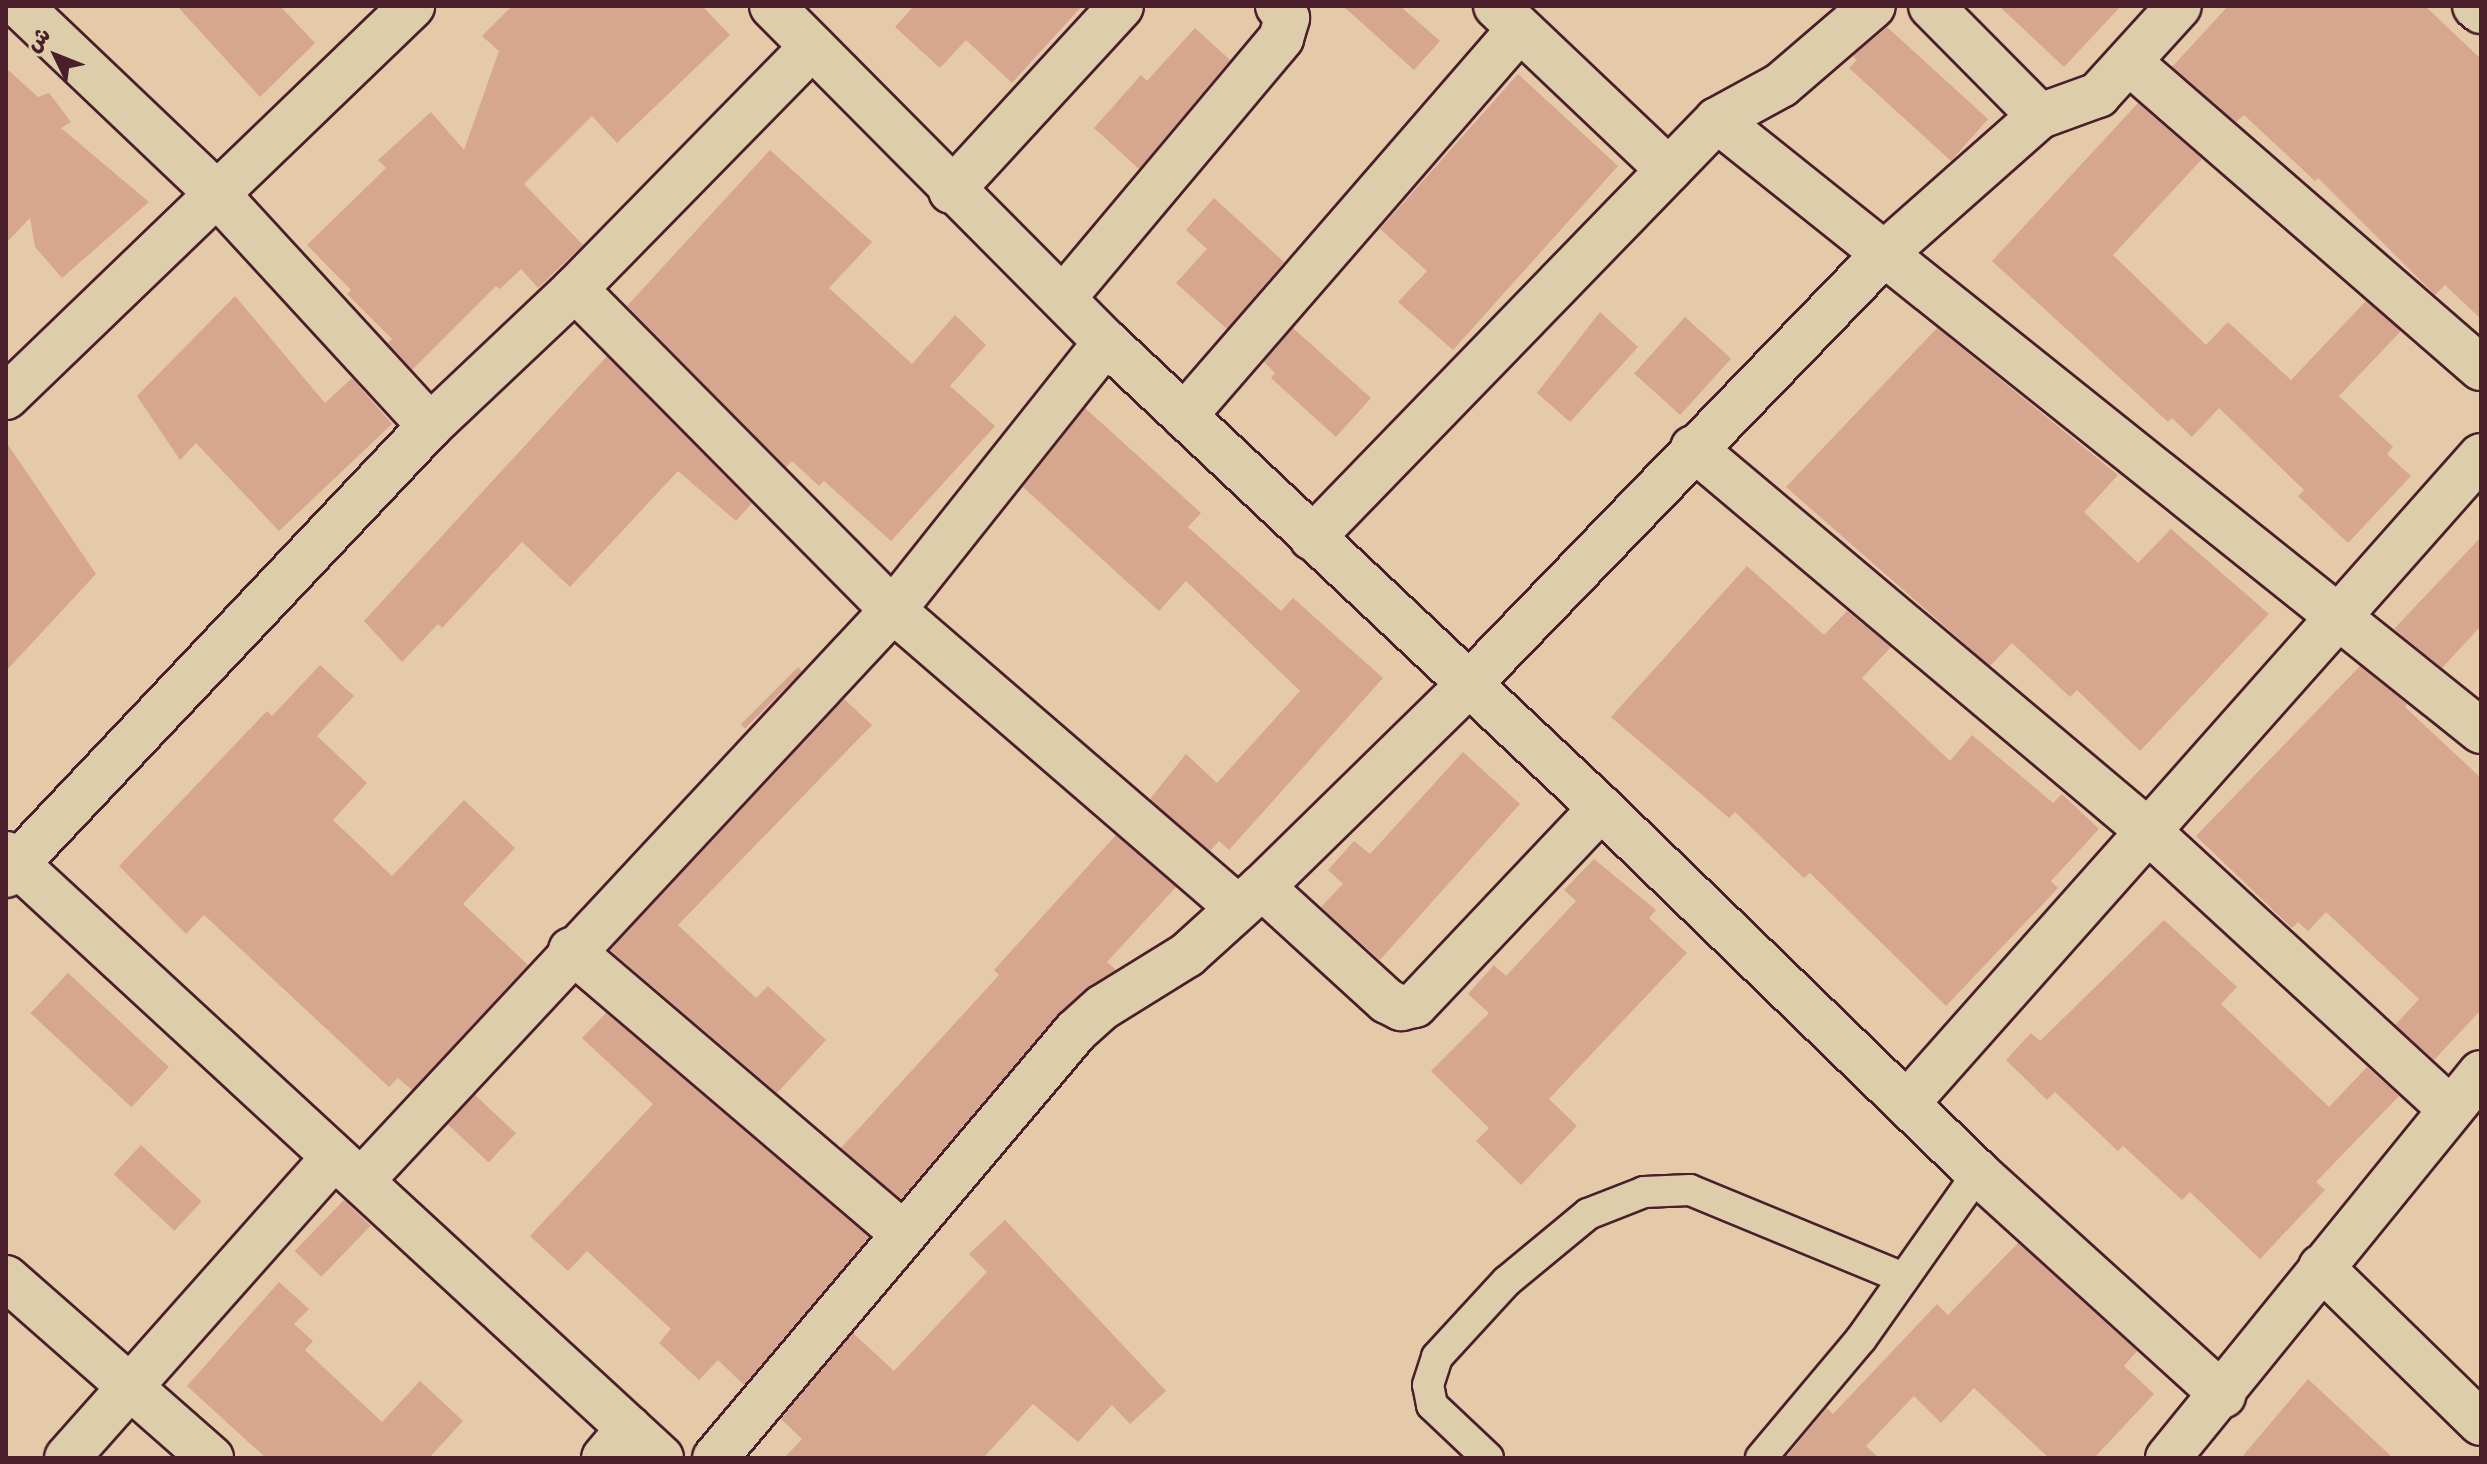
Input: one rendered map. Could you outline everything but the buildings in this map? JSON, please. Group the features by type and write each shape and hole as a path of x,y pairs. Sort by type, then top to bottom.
{"street":[{"path":"20,6 215,192 430,426"},
{"path":"6,397 215,192 412,6"},
{"path":"951,191 1121,6"},
{"path":"1064,297 1281,38 1287,18 1278,6"},
{"path":"1312,538 1717,120 1781,85 1873,6"},
{"path":"1931,6 2040,116"},
{"path":"715,1458 902,1233 1076,1031 1103,1007 1187,955 1250,898 1468,685 1693,448 1885,253 2040,116 2098,95 2179,6"},
{"path":"2475,6 2481,11"},
{"path":"1184,416 1507,18 1669,170"},
{"path":"661,1458 617,1443 348,1169 9,865 430,426 575,289 795,21 951,191 1064,297 1106,342 1601,808 1978,1173 2223,1395"},
{"path":"2130,63 2481,368"},
{"path":"1717,120 2481,731"},
{"path":"575,289 893,610 1250,898 1387,1001 1401,1008 1415,1005 1601,808"},
{"path":"67,1458 130,1388 571,950 893,610 1106,342"},
{"path":"1693,448 2148,831 2449,1108"},
{"path":"1907,1103 2481,456"},
{"path":"571,950 902,1233"},
{"path":"2168,1458 2223,1395 2321,1267 2449,1108 2481,1073"},
{"path":"2321,1267 2481,1423"},
{"path":"6,1278 211,1458"}],"lane":[{"path":"1761,1458 1861,1339 1978,1173"},
{"path":"1488,1458 1432,1405 1428,1385 1437,1357 1507,1281 1588,1214 1644,1192 1690,1190 1904,1278"}]}
